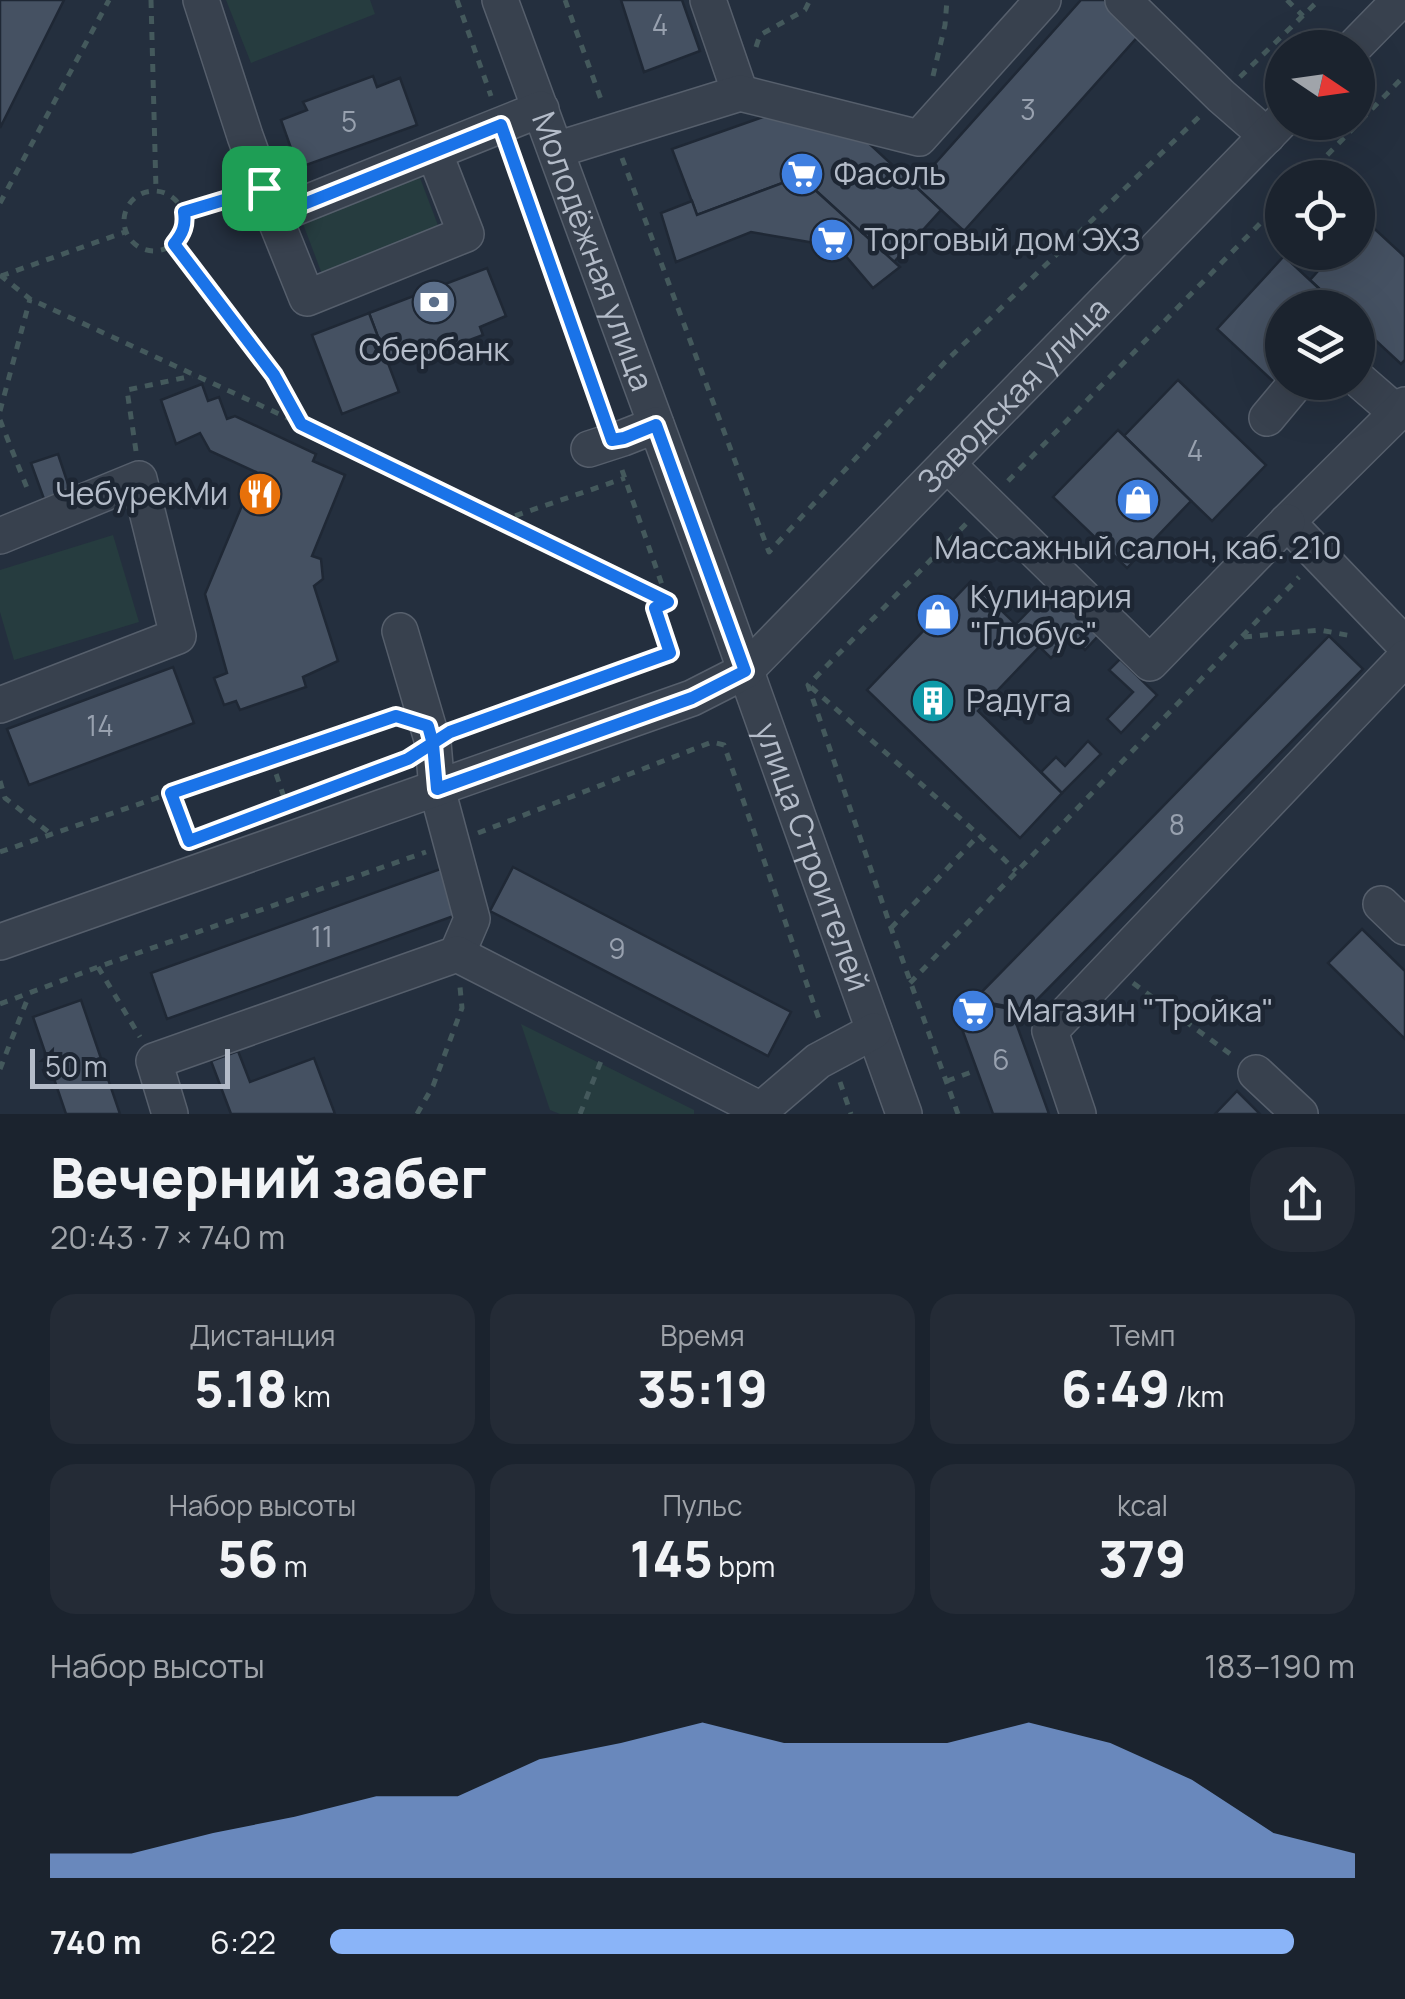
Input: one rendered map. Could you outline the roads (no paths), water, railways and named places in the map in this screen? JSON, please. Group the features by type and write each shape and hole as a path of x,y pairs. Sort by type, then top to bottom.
{"street":[{"path":"201,0 306,298 466,234 434,152"},
{"name":"Молодёжная улица","path":"500,0 745,671"},
{"path":"708,0 740,93"},
{"path":"556,150 740,93 919,138 1042,0"},
{"path":"1123,0 1221,96 1265,122"},
{"path":"1371,30 1400,0"},
{"path":"269,202 434,152 541,109"},
{"name":"Заводская улица","path":"745,671 1265,138"},
{"path":"947,464 1150,664 1401,409 1375,391"},
{"path":"1267,418 1282,400"},
{"path":"600,445 656,425"},
{"path":"0,536 140,478 178,636 0,705"},
{"path":"1288,522 1405,645"},
{"path":"170,1114 154,1060 456,954 472,919 437,789 430,735 400,631"},
{"path":"1078,1114 1050,1031 1405,658"},
{"path":"0,942 692,698 745,671"},
{"name":"улица Строителей","path":"745,671 904,1114"},
{"path":"456,954 761,1110 818,1061 874,1031"},
{"path":"1256,1073 1300,1114"}],"place":[{"name":"Фасоль","path":"802,174"},
{"name":"Торговый дом ЭХЗ","path":"832,240"},
{"name":"Сбербанк","path":"434,302"},
{"name":"ЧебурекМи","path":"260,494"},
{"name":"Массажный салон, каб. 210","path":"1138,500"},
{"name":"Кулинария \"Глобус\"","path":"938,615"},
{"name":"Радуга","path":"933,701"},
{"name":"Магазин \"Тройка\"","path":"973,1011"}]}
